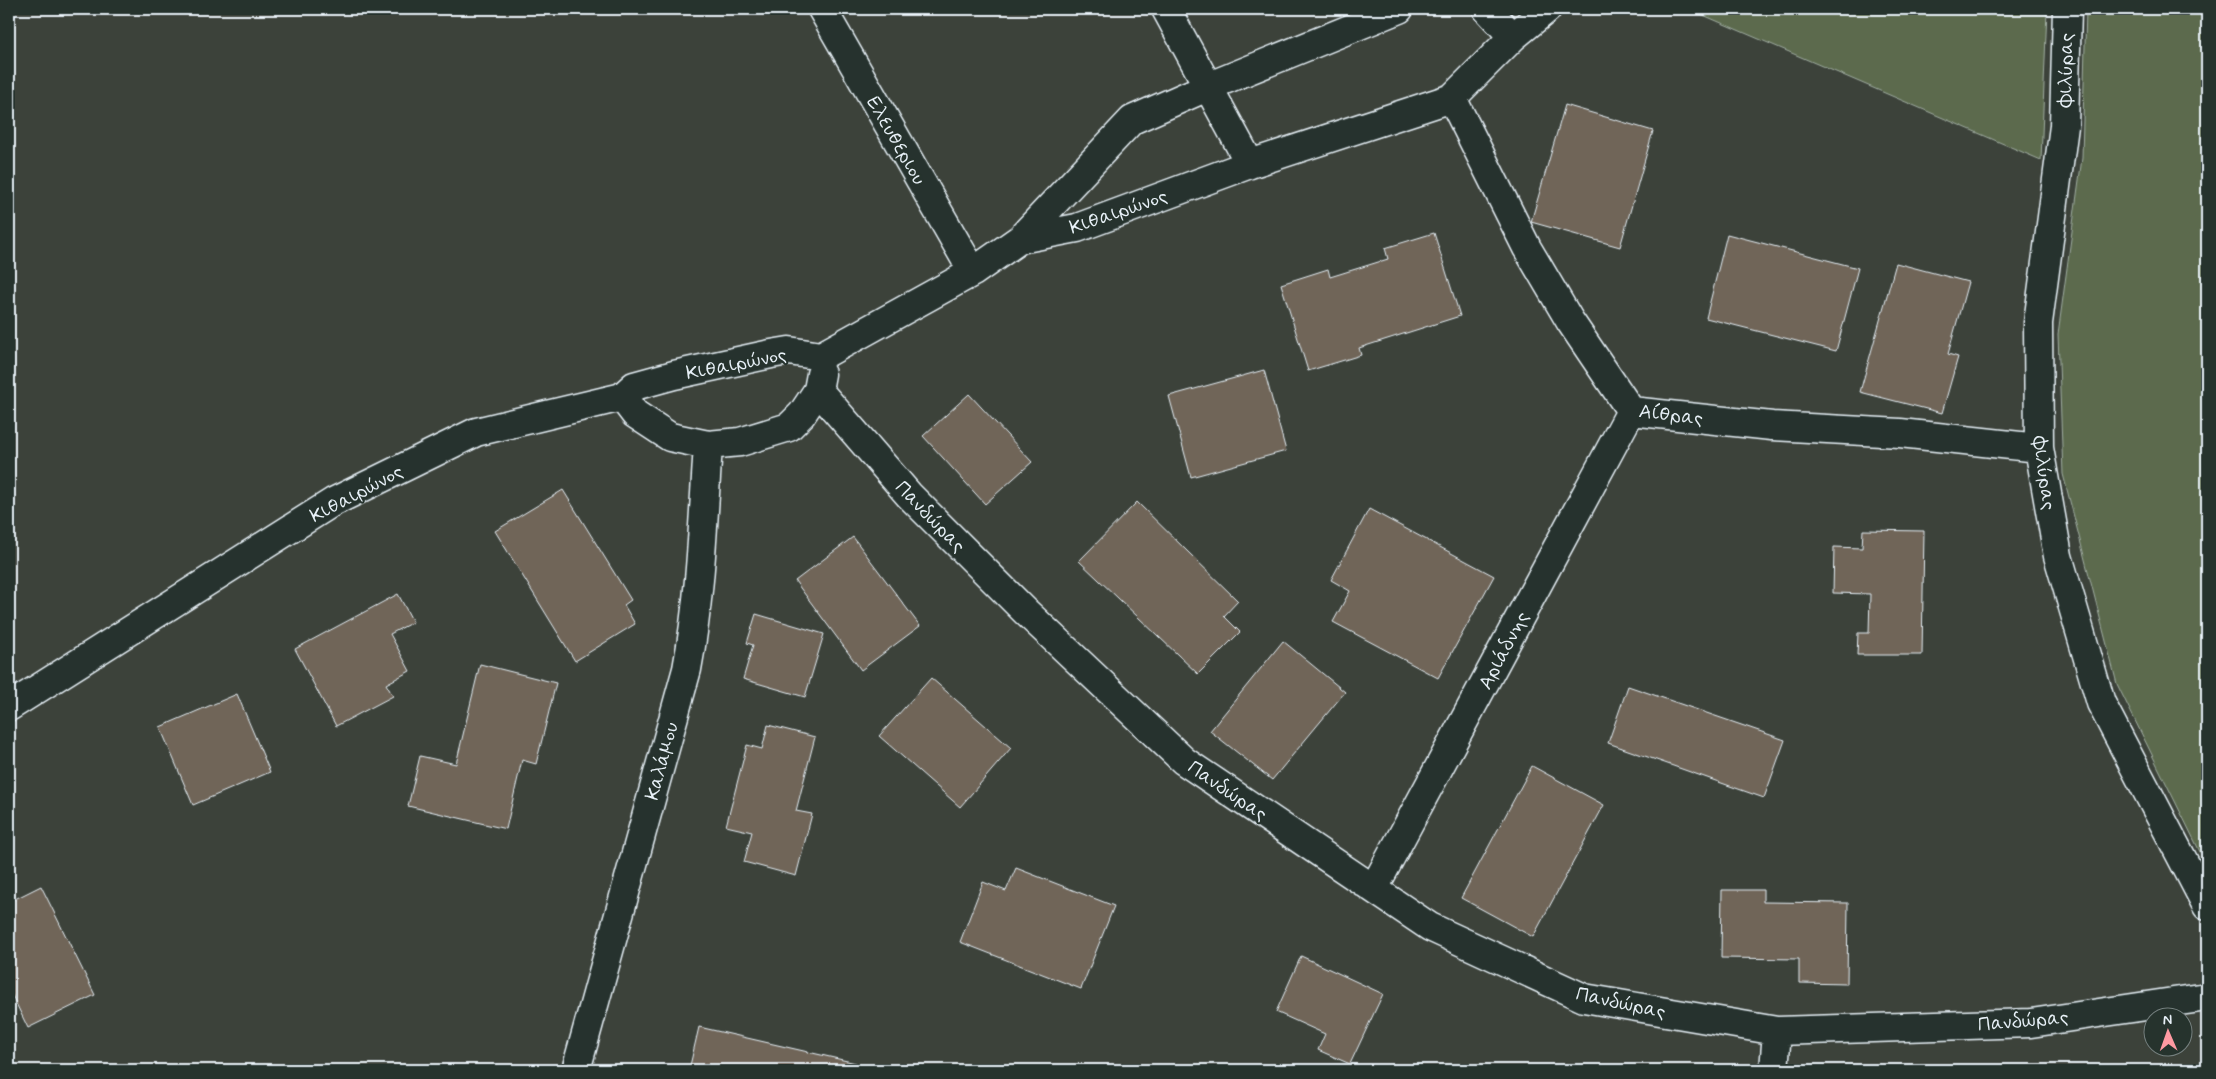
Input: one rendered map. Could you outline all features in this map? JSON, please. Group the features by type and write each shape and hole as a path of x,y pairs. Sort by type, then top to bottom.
{"street":[{"name":"Ελευθεριου","path":"822,9 973,272"},
{"path":"1166,9 1250,164"},
{"path":"1020,239 1132,120 1207,87 1399,9"},
{"path":"1487,9 1513,38"},
{"name":"Κιθαιρώνος","path":"9,707 333,502 476,432 622,397 634,386 674,375 789,351 821,356 973,272 1020,239 1077,228 1250,164 1452,98 1513,38 1548,9"},
{"name":"Φιλύρας","path":"2066,9 2064,126 2038,323 2039,448 2058,556 2101,703 2207,906"},
{"name":"Αίθρας","path":"1452,98 1527,248 1570,321 1631,411 1772,426 1900,434 2039,448"},
{"path":"622,397 635,414 670,437 708,446 740,442 789,427 802,414 818,390 821,356"},
{"name":"Πανδώρας","path":"818,390 909,495 1026,612 1184,761 1430,927 1584,998 1776,1031 2031,1023 2207,996"},
{"name":"Αριάδνης","path":"1374,888 1631,411"},
{"name":"Καλάμου","path":"576,1070 687,669 700,578 708,446"},
{"path":"1774,1070 1776,1031"}],"green space":[{"path":"1689,9 2047,9 2041,160"},
{"path":"2086,9 2207,9 2207,866 2117,684 2063,474 2058,334 2082,158"}],"building":[{"path":"1565,105 1653,131 1620,247 1531,222"},
{"path":"1434,233 1460,316 1359,348 1361,355 1308,371 1281,284 1328,269 1330,277 1388,259 1385,248"},
{"path":"1727,234 1858,268 1836,351 1706,318"},
{"path":"1896,263 1968,282 1948,354 1958,357 1942,413 1860,392"},
{"path":"1264,370 1286,451 1191,477 1169,396"},
{"path":"969,394 1032,462 985,504 923,436"},
{"path":"563,490 631,600 624,605 635,624 575,661 495,531"},
{"path":"1137,502 1238,601 1224,616 1240,632 1198,674 1079,561"},
{"path":"1369,509 1494,576 1438,678 1333,622 1350,591 1331,580"},
{"path":"1863,530 1924,531 1922,655 1857,655 1858,633 1869,633 1870,594 1833,593 1834,547 1862,548"},
{"path":"853,537 920,626 861,670 795,581"},
{"path":"398,594 413,622 390,634 410,671 386,684 393,696 336,726 295,649"},
{"path":"756,614 824,634 805,697 743,679 753,645 747,643"},
{"path":"1283,641 1345,692 1272,780 1210,731"},
{"path":"480,664 556,683 536,764 522,760 506,829 408,806 420,756 456,764"},
{"path":"931,678 1011,748 960,807 879,736"},
{"path":"1628,686 1785,740 1764,798 1608,743"},
{"path":"237,694 270,772 193,805 160,727"},
{"path":"768,725 815,737 796,811 812,814 796,876 744,862 752,832 726,826 747,745 762,749"},
{"path":"1532,766 1604,805 1533,937 1461,898"},
{"path":"1016,868 1114,906 1081,989 960,942 983,882 1006,891"},
{"path":"41,886 95,995 28,1028 9,989 9,902"},
{"path":"1722,890 1763,890 1763,902 1848,903 1847,984 1799,983 1799,959 1721,958"},
{"path":"1301,956 1383,994 1350,1064 1318,1050 1325,1034 1276,1012"},
{"path":"699,1027 856,1063 854,1070 689,1070"}]}
